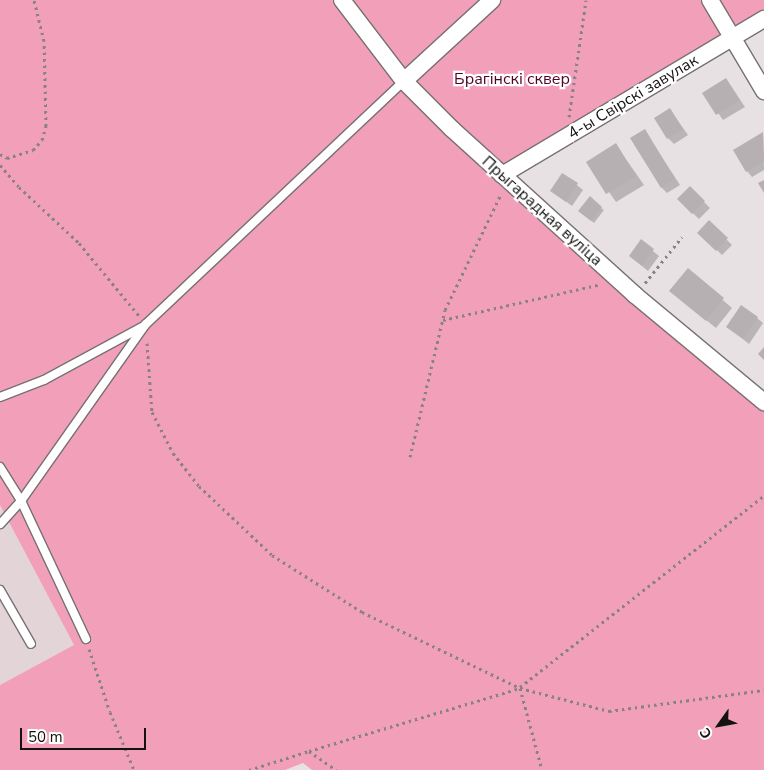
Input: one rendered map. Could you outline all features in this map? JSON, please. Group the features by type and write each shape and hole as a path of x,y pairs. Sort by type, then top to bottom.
{"street":[{"name":"Прыгарадная вуліца","path":"342,0 404,81 505,178 635,295 764,402"},
{"path":"404,81 492,0"},
{"path":"710,0 764,91"},
{"name":"4-ы Свірскі завулак","path":"505,178 566,137 764,19"}],"lane":[{"path":"0,524 21,501 146,324 404,81"},
{"path":"0,397 44,380 146,324"},
{"path":"0,467 21,501 86,639"},
{"path":"0,590 31,644"}],"path":[{"path":"0,154 7,158 33,150 42,140 46,126 44,41 34,0"},
{"path":"566,137 586,0"},
{"path":"0,165 19,187 79,243 146,324 152,412 173,454 199,486 272,555 362,612 520,688 609,710 764,690"},
{"path":"410,456 443,320 505,178"},
{"path":"635,295 682,237"},
{"path":"443,320 618,280"},
{"path":"249,770 520,688 764,496"},
{"path":"86,639 110,712 134,770"},
{"path":"520,688 542,770"},
{"path":"309,751 336,770"}],"shaded area":[{"path":"0,505 74,645 0,685"}],"green space":[{"name":"Брагінскі сквер","path":"0,0 764,0 764,19 502,175 764,405 764,770 312,770 303,763 285,770 0,770 0,685 74,645 0,505"}],"building":[{"path":"726,78 740,100 716,115 702,93"},
{"path":"670,108 683,129 667,139 654,118"},
{"path":"645,129 675,179 661,188 630,138"},
{"path":"763,132 764,161 746,172 733,150"},
{"path":"616,143 636,176 606,194 586,162"},
{"path":"562,173 578,183 566,202 550,191"},
{"path":"764,180 764,193 758,183"},
{"path":"690,186 705,201 692,214 677,199"},
{"path":"590,196 602,207 591,221 578,211"},
{"path":"709,220 728,238 716,251 697,233"},
{"path":"641,239 654,249 642,266 629,256"},
{"path":"688,268 724,298 706,321 669,291"},
{"path":"741,305 758,317 743,339 726,327"},
{"path":"764,347 764,360 758,354"}]}
